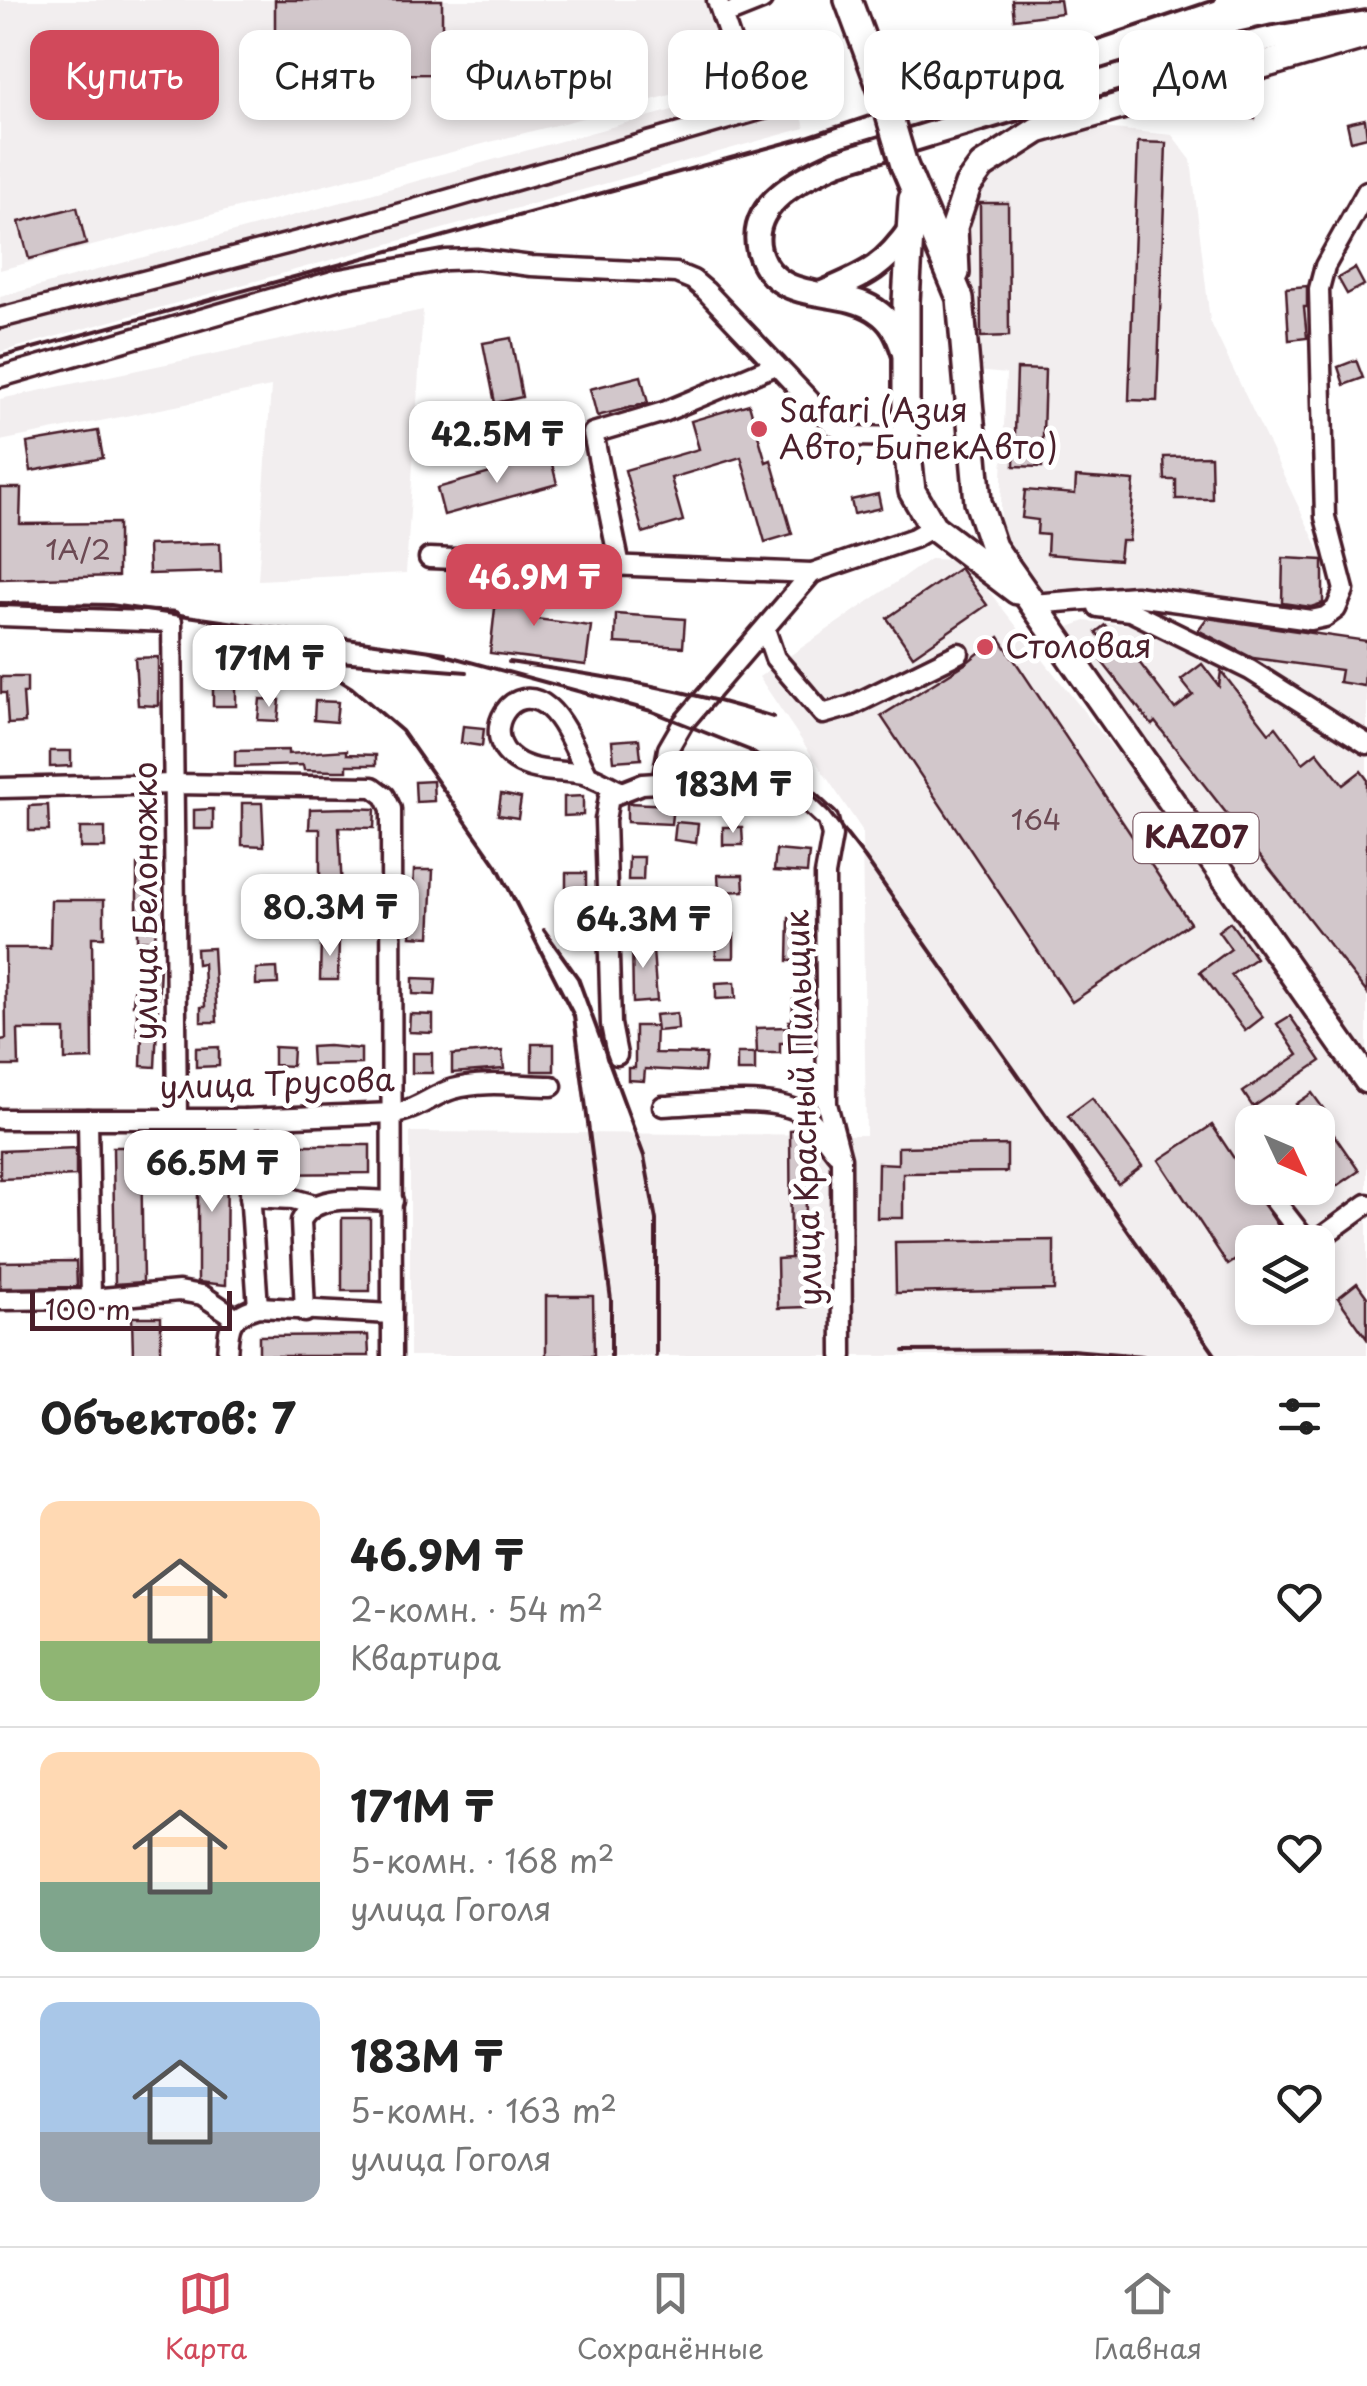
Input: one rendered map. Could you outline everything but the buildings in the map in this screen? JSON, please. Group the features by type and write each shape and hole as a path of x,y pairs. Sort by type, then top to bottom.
{"highway":[{"name":"KAZ07","path":"848,0 908,177 960,298 978,502 993,547 1367,1080"},
{"path":"960,298 954,227 968,185 982,166 1038,130 1367,35"},
{"path":"908,177 912,226"},
{"name":"KAZ07","path":"912,226 906,302 906,436 912,491 933,527 1028,600"},
{"path":"906,302 920,286 932,281 946,283 960,298"},
{"path":"933,527 949,530 958,526 972,517 978,502"}],"main road":[{"path":"906,361 897,330 874,309 790,287 772,276 758,246 762,220 773,200 803,178 838,162 1168,62 1274,38 1367,23"},
{"path":"823,293 858,278 891,257 912,226"}],"street":[{"path":"0,318 356,226 791,101 808,84 790,62 738,61 720,8 762,0"},
{"path":"1063,602 1134,596 1311,620 1336,609 1344,590 1325,517 1319,289 1325,266 1367,191"},
{"path":"0,377 340,280 446,260 476,259 531,266 676,273 706,291 834,426 852,436 906,436"},
{"path":"620,566 594,432 664,412 776,365"},
{"path":"429,558 812,572 914,538 933,527"},
{"path":"617,1054 611,1024 606,820 609,796 618,790 662,782 668,749 682,723 812,572"},
{"path":"1028,600 1130,610 1250,670 1367,744"},
{"name":"улица Белоножко","path":"0,616 172,622 177,1120"},
{"path":"765,630 775,658 823,714 852,706 959,654"},
{"path":"588,775 552,710 542,702 529,697 513,701 501,714 497,726 499,739 511,758 532,768 588,775 618,790"},
{"name":"улица Красный Пильщик","path":"662,782 768,778 799,793 828,820 832,836 825,875 827,1104 841,1158 842,1356"},
{"path":"0,788 175,784 373,787 385,796 391,810 392,1356"},
{"name":"улица Трусова","path":"0,1119 245,1119 393,1113 405,1112 454,1088 552,1086"},
{"path":"663,1106 775,1104 794,1108 810,1118 841,1158"},
{"path":"88,1119 91,1299"},
{"path":"245,1119 258,1307"},
{"path":"250,1196 315,1205"},
{"path":"305,1312 302,1221 306,1210 328,1202 392,1201"},
{"path":"1279,1205 1307,1242 1319,1239 1367,1204"},
{"path":"0,1300 91,1299 179,1291 202,1295 235,1318"},
{"path":"228,1356 229,1328 235,1318 258,1307 392,1314"}],"shaded area":[{"path":"0,0 713,0 722,30 668,30 668,96 648,101 648,30 431,30 431,120 575,120 0,270"},
{"path":"668,111 668,120 803,120 805,128 0,352 0,297 636,120 648,120"},
{"path":"1103,128 1172,135 1191,160 1210,321 1324,560 1325,609 1042,605 1000,532 1006,374 977,371 966,221 991,173 1044,140"},
{"path":"423,310 406,573 258,580 271,387 0,441 0,399"},
{"path":"930,559 964,560 1128,767 1367,1081 1367,1356 410,1356 410,1132 866,1135 862,830 759,677"},
{"path":"1085,621 1367,646 1367,1055 1143,748 1064,629"}],"railway":[{"path":"0,357 804,138 1214,0"},
{"path":"0,603 111,605 445,653"},
{"path":"207,619 295,652 352,688 402,731 497,866 574,1016 611,1300 611,1356"},
{"path":"430,651 651,711 749,750 803,787 829,812 865,858 1216,1356"},
{"path":"308,655 339,662 467,672"},
{"path":"509,662 675,691 773,717"},
{"path":"544,930 578,978 644,1156 656,1220 656,1356"},
{"path":"904,1351 1072,1350 1143,1356"}],"place":[{"name":"Safari (Азия Авто, БипекАвто)","path":"759,429"},
{"name":"Столовая","path":"985,647"}]}
